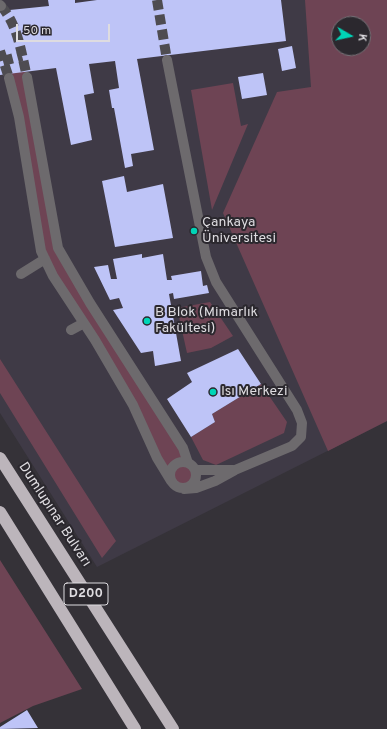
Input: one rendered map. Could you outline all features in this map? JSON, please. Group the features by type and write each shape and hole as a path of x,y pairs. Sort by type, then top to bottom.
{"highway":[{"name":"Dumlupınar Bulvarı","path":"0,458 173,729"},
{"name":"D200","path":"0,512 135,729"}],"street":[{"path":"9,78 14,113 41,251 45,260 53,276 84,323 133,405 157,458 171,481 176,487 184,489 196,488 215,482 235,470 292,446 301,437 302,423 297,410 216,282 206,257 167,60"},
{"path":"27,77 58,248 90,303 184,448 192,467 194,482 184,489"},
{"path":"21,274 45,260"},
{"path":"71,330 84,323"},
{"path":"171,481 170,476 172,468 180,463 192,467 235,470"}],"shaded area":[{"name":"Çankaya Üniversitesi","path":"0,0 387,0 387,421 97,567 0,413"},
{"path":"305,0 387,0 387,421 328,451 223,213 277,92 311,87"},
{"path":"0,5 9,15 15,28 27,77 58,248 188,463 195,470 196,476 192,485 180,488 173,484 41,251 19,117 0,51"},
{"path":"233,83 241,126 248,124 212,210 191,90"},
{"path":"210,302 233,336 211,348 187,353 177,308"},
{"path":"0,359 116,541 102,558 0,393"},
{"path":"261,384 287,422 284,433 216,465 203,460 191,437 215,422 212,414"},
{"path":"0,560 82,689 33,706 0,723"}],"building":[{"path":"48,0 75,0 75,3 97,0 281,0 286,41 137,59 154,150 131,154 133,166 125,168 114,108 112,108 109,90 119,88 115,61 89,64 94,93 84,95 92,140 71,145 56,68 0,75 0,11 49,6"},
{"path":"292,46 296,68 282,71 278,49"},
{"path":"263,73 267,95 242,99 238,77"},
{"path":"124,176 127,192 163,184 173,238 115,247 102,181"},
{"name":"B Blok (Mimarlık Fakültesi)","path":"142,254 142,258 163,254 167,280 172,280 171,276 201,271 203,286 207,285 209,293 174,299 173,293 169,294 181,361 155,366 153,351 141,353 113,310 123,308 119,298 110,300 94,267 108,265 111,279 117,279 113,259"},
{"name":"Isı Merkezi","path":"238,349 261,384 212,414 215,422 191,437 167,399 192,382 187,373"},
{"path":"27,710 38,728 0,729 0,727"}],"tunnel":[{"path":"157,0 167,60"},
{"path":"1,6 7,13 15,30 27,77"},
{"path":"0,51 9,78"},
{"path":"3,61 22,56"}],"place":[{"name":"Çankaya Üniversitesi","path":"194,231"},
{"name":"B Blok (Mimarlık Fakültesi)","path":"147,321"},
{"name":"Isı Merkezi","path":"213,392"}]}
